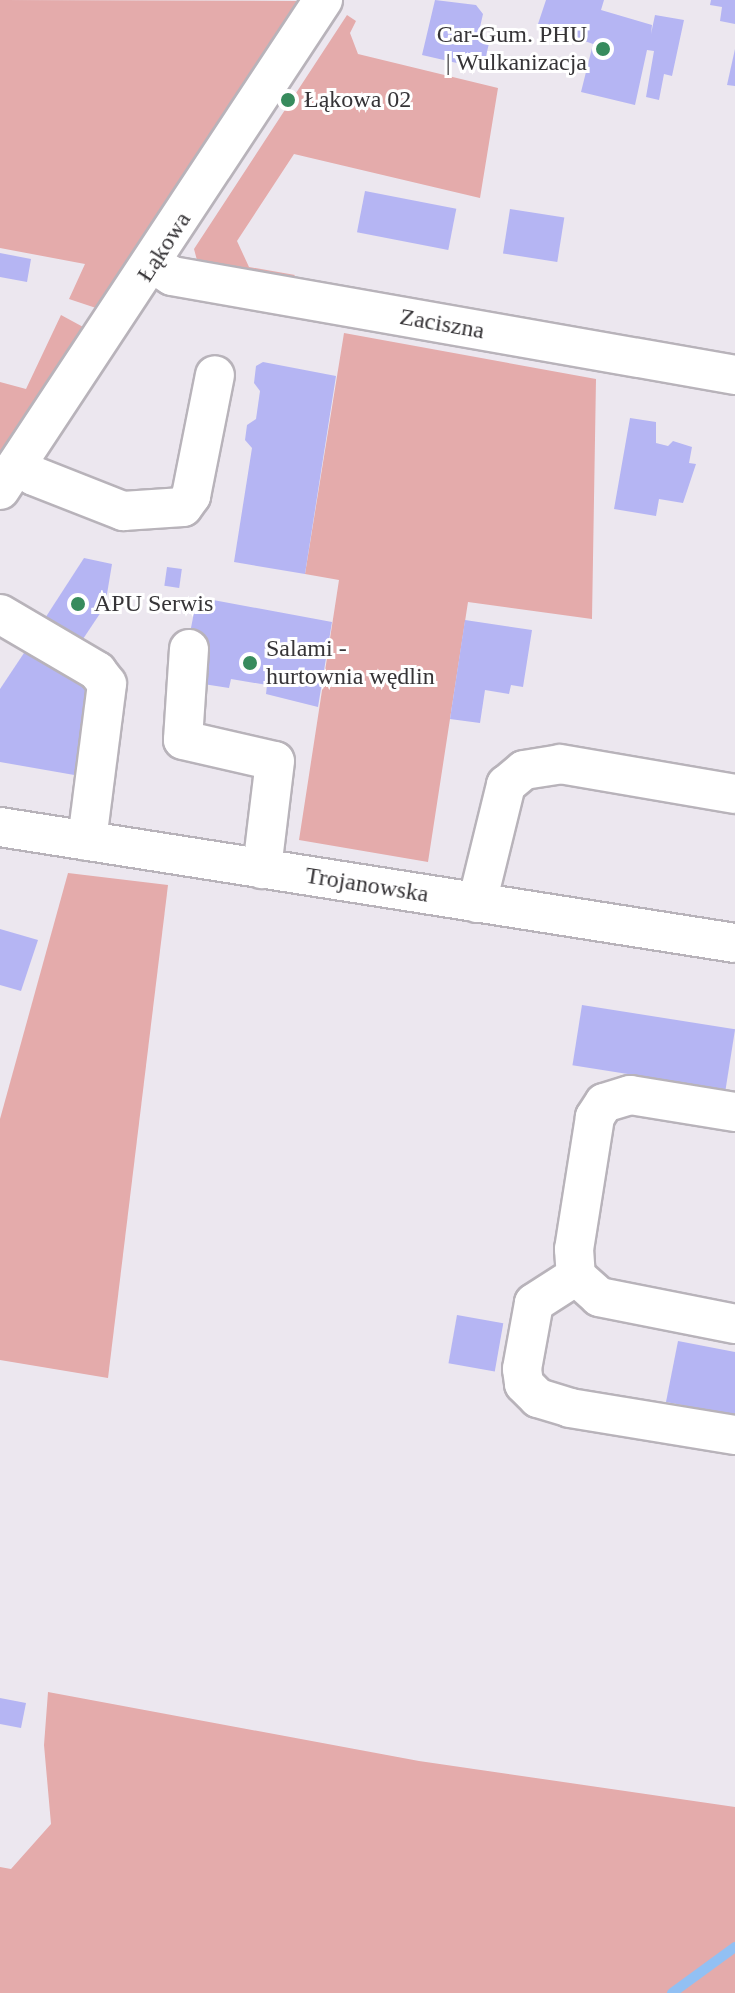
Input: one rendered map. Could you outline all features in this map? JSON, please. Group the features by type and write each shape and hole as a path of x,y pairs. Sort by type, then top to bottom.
{"street":[{"name":"Łąkowa","path":"9,477 153,264 323,0"},
{"name":"Zaciszna","path":"153,264 172,276 735,375"},
{"path":"9,477 63,489 123,511 183,507 191,496 215,375"},
{"path":"0,614 97,671 107,684 87,841"},
{"path":"189,649 183,740 275,761 262,869"},
{"path":"477,903 506,785 524,770 560,764 735,794"},
{"name":"Trojanowska","path":"0,827 735,943"},
{"path":"735,1112 630,1095 604,1103 595,1117 574,1249 576,1276 599,1297 735,1324"},
{"path":"576,1276 534,1303 522,1369 524,1384 538,1398 570,1408 735,1435"}],"shaded area":[{"path":"0,0 296,1 299,13 99,309 69,299 85,264 0,248"},
{"path":"347,15 356,21 350,33 358,54 498,88 480,198 294,154 237,241 249,267 295,275 287,284 198,264 194,249"},
{"path":"61,315 85,328 0,455 0,382 26,389"},
{"path":"344,333 596,379 592,619 468,602 428,862 299,840 339,580 305,574"},
{"path":"68,873 168,885 108,1378 0,1360 0,1119"},
{"path":"48,1692 419,1761 735,1807 735,1993 0,1993 0,1867 11,1869 51,1824 44,1745"}],"building":[{"path":"435,0 476,5 483,14 478,36 490,39 483,69 422,55"},
{"path":"546,0 604,0 601,10 652,25 651,34 655,15 684,20 672,76 664,74 659,100 646,97 654,51 647,50 635,105 581,92 593,44 538,24"},
{"path":"711,0 735,0 735,24 720,21 722,7 710,5"},
{"path":"735,49 735,86 727,85"},
{"path":"365,191 456,209 448,250 357,232"},
{"path":"510,209 564,218 557,262 503,253"},
{"path":"0,253 31,259 27,282 0,277"},
{"path":"263,362 336,376 305,574 234,562 252,448 245,440 247,425 256,419 260,391 254,383 256,366"},
{"path":"630,418 656,422 656,443 668,446 673,441 692,447 689,463 696,464 683,503 659,499 656,516 614,509"},
{"path":"84,558 112,564 105,606 75,651 40,626"},
{"path":"167,567 182,569 179,588 164,586"},
{"path":"197,597 332,622 318,707 266,694 267,685 231,679 229,688 197,683 204,635 190,633"},
{"path":"465,620 532,630 523,687 511,685 509,694 485,690 480,723 450,719"},
{"path":"28,647 94,687 80,776 0,762 0,689"},
{"path":"0,929 38,940 21,991 0,985"},
{"path":"582,1005 735,1029 726,1089 572,1065"},
{"path":"457,1315 503,1323 495,1371 448,1363"},
{"path":"678,1341 735,1352 735,1415 666,1402"},
{"path":"0,1698 26,1703 21,1728 0,1724"}],"waterway":[{"path":"672,1993 735,1947"}],"place":[{"name":"Car-Gum. PHU | Wulkanizacja","path":"603,49"},
{"name":"Łąkowa 02","path":"288,100"},
{"name":"APU Serwis","path":"78,604"},
{"name":"Salami - hurtownia wędlin","path":"250,663"}]}
